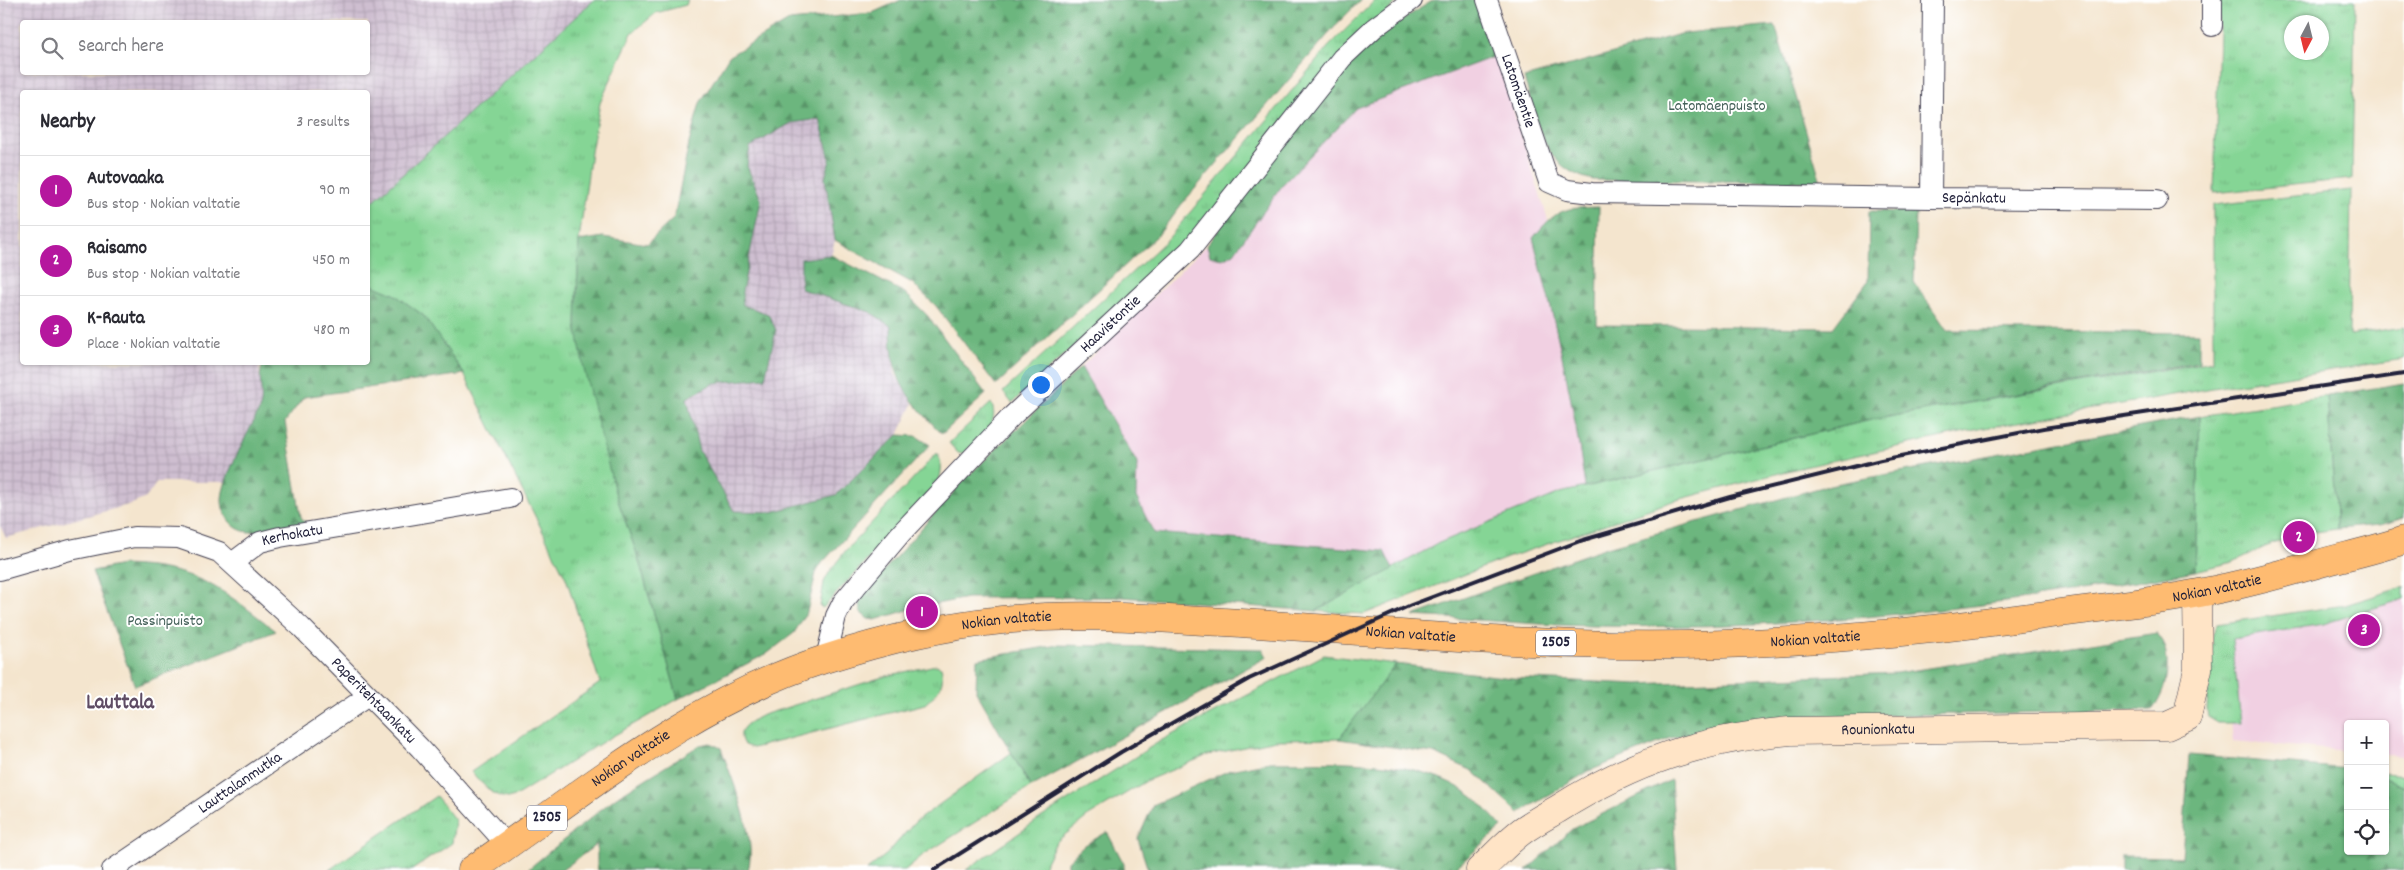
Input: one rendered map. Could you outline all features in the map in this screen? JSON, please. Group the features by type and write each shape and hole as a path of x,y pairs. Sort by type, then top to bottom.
{"main road":[{"name":"Nokian valtatie","path":"472,870 620,764 714,706 780,676 826,658 924,633 1004,620 1068,617 1166,619 1320,627 1451,639 1581,644 1711,645 1840,639 2020,619 2197,594 2243,584 2404,540"},
{"name":"Rounionkatu","path":"1480,870 1522,831 1590,789 1672,752 1703,744 1751,735 1790,731 2168,726 2188,717 2198,669 2197,594"}],"street":[{"name":"Haavistontie","path":"826,658 836,616 843,602 902,532 1012,416 1190,250 1342,58 1374,28 1412,0"},
{"name":"Latomäentie","path":"1487,0 1549,182 1567,190 1592,193 1930,198"},
{"name":"Sepänkatu","path":"1933,0 1930,198 2157,200"},
{"path":"2212,0 2212,26"},
{"name":"Kerhokatu","path":"232,563 260,542 280,537 510,498"},
{"path":"0,570 70,550 134,537 179,538 220,552 232,563"},
{"name":"Paperitehtaankatu","path":"232,563 301,627 420,748 507,845"},
{"name":"Lauttalanmutka","path":"112,870 368,696"}],"shaded area":[{"path":"0,0 594,0 370,204 370,90 20,90 20,365 261,365 259,368 262,404 226,482 157,482 146,498 132,504 6,538 0,526"},
{"path":"1496,56 1548,220 1533,238 1557,329 1577,425 1585,487 1560,493 1439,543 1393,569 1384,551 1154,533 1136,497 1137,463 1081,367 1207,245 1210,256 1234,253 1284,183 1356,108"},
{"path":"820,118 830,160 825,178 835,240 831,255 801,259 801,288 870,312 891,326 895,374 913,404 898,435 836,495 772,512 734,511 699,451 687,398 714,383 765,378 768,314 743,305 742,292 761,200 747,166 750,147 791,123"},
{"path":"2404,587 2404,756 2389,755 2389,720 2344,720 2344,751 2233,741 2221,624 2345,605"}],"green space":[{"path":"594,0 688,0 686,5 656,13 632,33 600,103 591,152 579,241 576,324 615,492 638,557 678,699 606,740 512,798 495,794 471,772 600,683 566,578 464,374 424,316 394,294 370,284 370,204"},
{"path":"901,0 1361,0 1338,23 1181,205 1159,234 996,385 936,306 912,283 835,240 825,178 830,160 820,119 791,123 750,147 747,166 761,200 742,292 743,305 768,314 776,330 765,378 714,383 687,398 699,451 734,511 772,512 836,495 898,435 916,436 930,445 822,563 816,573 807,612 794,633 768,653 678,699 638,557 615,492 584,369 576,325 579,241 603,237 647,244 674,218 689,143 700,103 729,56 789,21 872,13"},
{"path":"1375,0 1398,0 1178,251 1012,403 1003,392 1167,240 1329,46"},
{"path":"1434,0 1476,0 1496,56 1356,108 1284,183 1234,253 1222,259 1210,256 1207,245 1282,143 1336,78 1366,49 1399,23"},
{"path":"2220,0 2355,0 2352,179 2214,193"},
{"name":"Latomäenpuisto","path":"1775,25 1821,182 1593,180 1576,174 1562,165 1544,141 1524,78 1684,33"},
{"path":"2351,190 2349,335 2404,327 2404,359 2213,388 1984,428 1799,468 1673,501 1507,558 1364,614 1316,611 1439,543 1560,493 1871,420 2213,361 2213,205"},
{"path":"1599,207 1597,325 1833,328 1868,281 1869,211 1916,212 1914,282 1947,330 2199,333 2199,362 1871,420 1585,487 1563,361 1533,238 1548,221 1561,212 1576,208"},
{"path":"831,255 905,293 927,315 986,394 942,434 918,408 897,374 891,326 870,312 801,289 801,259"},
{"path":"370,284 394,294 424,316 464,374 304,397 285,422 301,517 305,522 310,523 249,532 238,529 233,525 226,516 222,500 226,480 261,405 261,368 263,365 370,365"},
{"path":"1081,367 1137,463 1136,497 1154,533 1384,551 1393,569 1316,611 1122,597 967,598 911,609 875,620 868,619 860,612 859,603 864,593 965,479"},
{"path":"2404,383 2404,518 2379,525 2337,529 2327,396"},
{"path":"2327,396 2337,529 2300,534 2265,547 2233,562 2195,571 2200,416"},
{"path":"991,403 994,411 991,425 963,454 958,453 949,443"},
{"path":"2200,416 2195,571 2047,596 1971,606 1820,620 1745,624 1594,626 1413,616 1607,547 1830,485"},
{"path":"937,453 941,468 938,483 823,608 820,606 824,582 846,550"},
{"name":"Passinpuisto","path":"122,565 169,570 206,582 239,602 276,631 135,686 92,571"},
{"path":"2404,587 2404,599 2323,624 2232,639 2241,723 2218,723 2208,717 2211,639 2217,624 2345,605"},
{"path":"2157,633 2165,651 2167,672 2162,692 2152,710 1803,717 1759,720 1671,738 1589,771 1519,813 1473,771 1433,753 1339,739 1396,664 1512,678 1638,684 1896,673"},
{"path":"1058,645 1263,649 1267,657 1031,787 976,691 977,659"},
{"path":"1324,655 1396,664 1339,739 1276,740 1208,755 1148,780 1087,817 1056,842 1044,866 1039,870 966,870 1042,817 1160,741"},
{"path":"936,665 941,667 941,684 937,692 925,704 753,748 744,745 741,739 742,730 745,726 763,715 886,676"},
{"path":"710,743 721,748 737,792 750,842 748,870 597,870 597,844 562,870 527,870 615,798 700,745"},
{"path":"1011,753 1031,787 923,855 905,870 867,870 887,854 915,822"},
{"path":"2189,755 2344,769 2344,855 2389,855 2389,780 2404,786 2404,870 2121,870 2121,856 2182,857"},
{"path":"1270,762 1375,764 1402,767 1428,774 1452,783 1473,797 1502,827 1453,870 1148,870 1138,839 1153,805 1230,770"},
{"path":"2389,773 2404,775 2404,786 2389,780"},
{"path":"1671,780 1677,870 1527,870 1572,829"},
{"path":"436,796 455,820 452,843 412,870 329,870"},
{"path":"1107,832 1124,864 1124,870 1068,870 1068,861 1085,845"}],"railway":[{"path":"934,870 1121,752 1249,679 1411,605 1580,541 1730,497 1881,460 2044,428 2404,374"}],"place":[{"name":"Raisamo","path":"2299,537"},
{"name":"Autovaaka","path":"922,612"},
{"name":"K-Rauta","path":"2364,630"}],"district":[{"name":"Lauttala","path":"120,704"}]}
